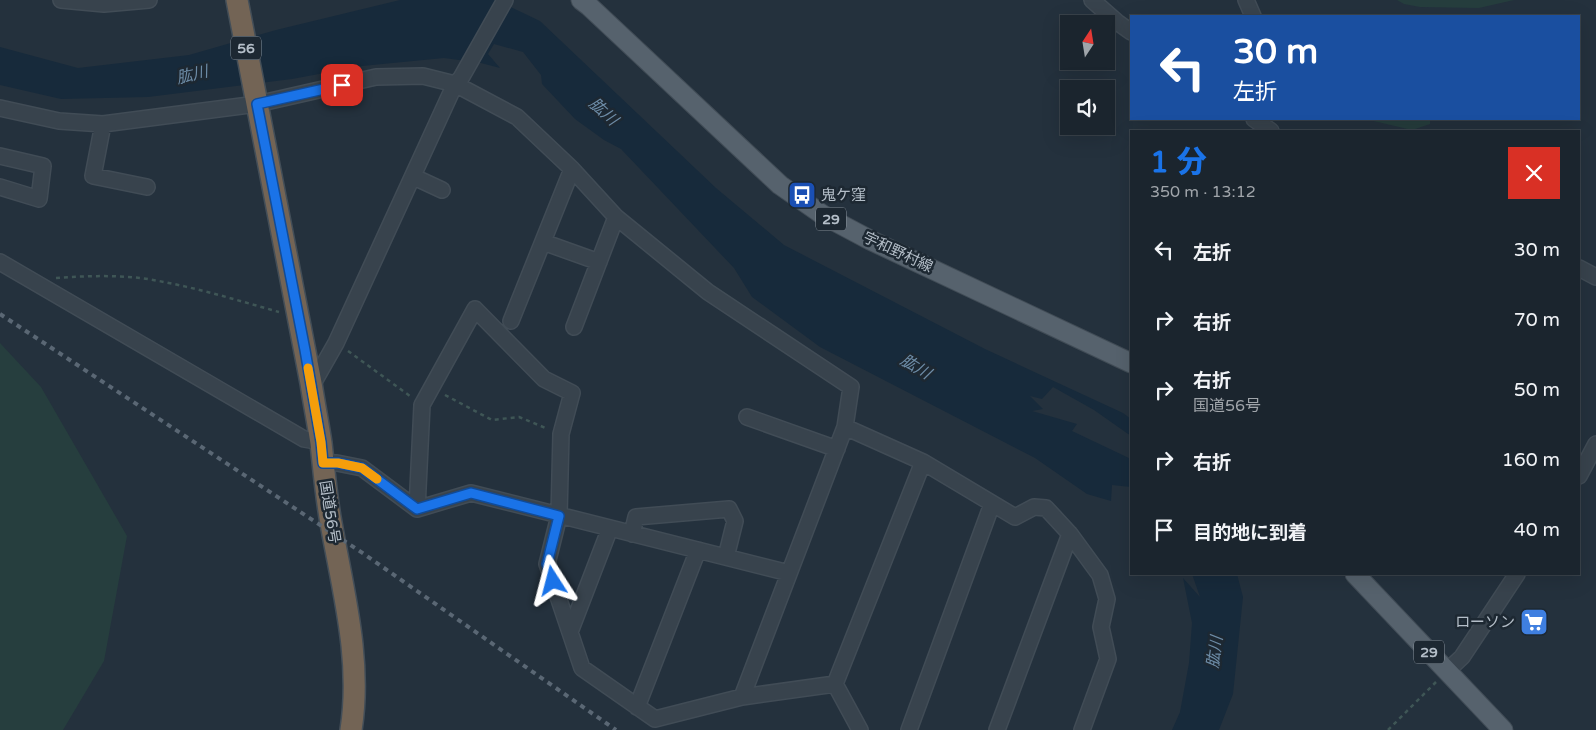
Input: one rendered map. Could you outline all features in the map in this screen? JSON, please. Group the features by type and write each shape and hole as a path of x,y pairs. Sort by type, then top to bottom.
{"highway":[{"name":"国道56号","path":"237,3 298,317 322,453 331,522 347,602 353,652 355,707 351,730"}],"main road":[{"name":"宇和野村線","path":"581,0 780,185 823,215 870,240 1029,313 1130,363"},
{"name":"29","path":"1356,575 1503,730"}],"street":[{"path":"61,0 104,4 149,0"},
{"path":"311,388 336,343 458,81 505,0"},
{"path":"1092,0 1130,31"},
{"path":"1246,0 1253,15"},
{"path":"0,108 59,121 103,124 376,77 423,76 458,81 517,118 572,169 616,217 708,292 851,387 845,427 742,697"},
{"path":"1255,120 1270,130"},
{"path":"103,124 93,176 147,187"},
{"path":"0,156 43,166 39,199 0,187"},
{"path":"511,321 572,169"},
{"path":"414,177 442,190"},
{"path":"574,327 616,217"},
{"path":"543,242 598,262"},
{"path":"0,262 304,439 338,463 362,468 417,509"},
{"path":"1580,269 1596,277"},
{"path":"417,509 422,405 475,309 544,379 572,393 561,434 559,516 547,564 582,668 655,719 742,697 835,684"},
{"path":"747,417 837,449"},
{"path":"845,427 923,462 1015,517 1034,507 1046,508 1070,534 1100,575 1107,599 1101,627 1108,659 1082,730"},
{"path":"1580,474 1596,444"},
{"path":"835,684 923,462"},
{"path":"417,509 471,493 789,573"},
{"path":"909,730 992,504"},
{"path":"632,534 636,517 729,509 735,521 726,557"},
{"path":"570,632 610,528"},
{"path":"997,730 1070,534"},
{"path":"637,707 698,550"},
{"path":"1446,672 1462,657 1516,575"},
{"path":"835,684 860,730"}],"path":[{"path":"30,279 92,276 140,278 200,290 298,317"},
{"path":"336,343 422,405"},
{"path":"431,388 492,420 519,417 561,434"},
{"path":"1388,730 1446,672"}],"green space":[{"path":"1397,0 1514,0 1479,8 1420,7 1404,4"},
{"path":"1369,120 1430,120 1430,124 1412,130"},
{"path":"0,343 41,387 127,536 104,661 63,730 0,730"}],"water":[{"name":"肱川","path":"400,0 496,0 540,21 716,188 784,245 985,349 1123,413 1130,418 1130,435 1094,410 1053,387 1042,399 1030,396 1043,409 1032,411 1077,424 1072,431 1130,459 1130,487 1112,485 1111,501 1087,494 1035,458 820,347 752,297 734,268 621,149 604,140 575,119 542,84 541,75 523,52 494,44 488,54 500,68 481,63 444,58 362,66 292,79 148,97 61,99 0,85 0,47 78,68 189,55 276,30"},
{"name":"肱川","path":"1192,575 1237,575 1243,597 1233,694 1219,730 1172,730 1180,712 1189,663 1192,623 1183,578 1200,597"}],"railway":[{"path":"0,314 364,554 616,730"}],"slow traffic":[{"path":"308,368 323,463 338,463 362,468 377,479"}],"place":[{"name":"鬼ケ窪","path":"802,195"},
{"name":"ローソン","path":"1534,622"}],"route":[{"path":"342,85 257,104 305,350 323,463 338,463 362,468 417,509 471,493 559,516 547,564 553,581"}]}
